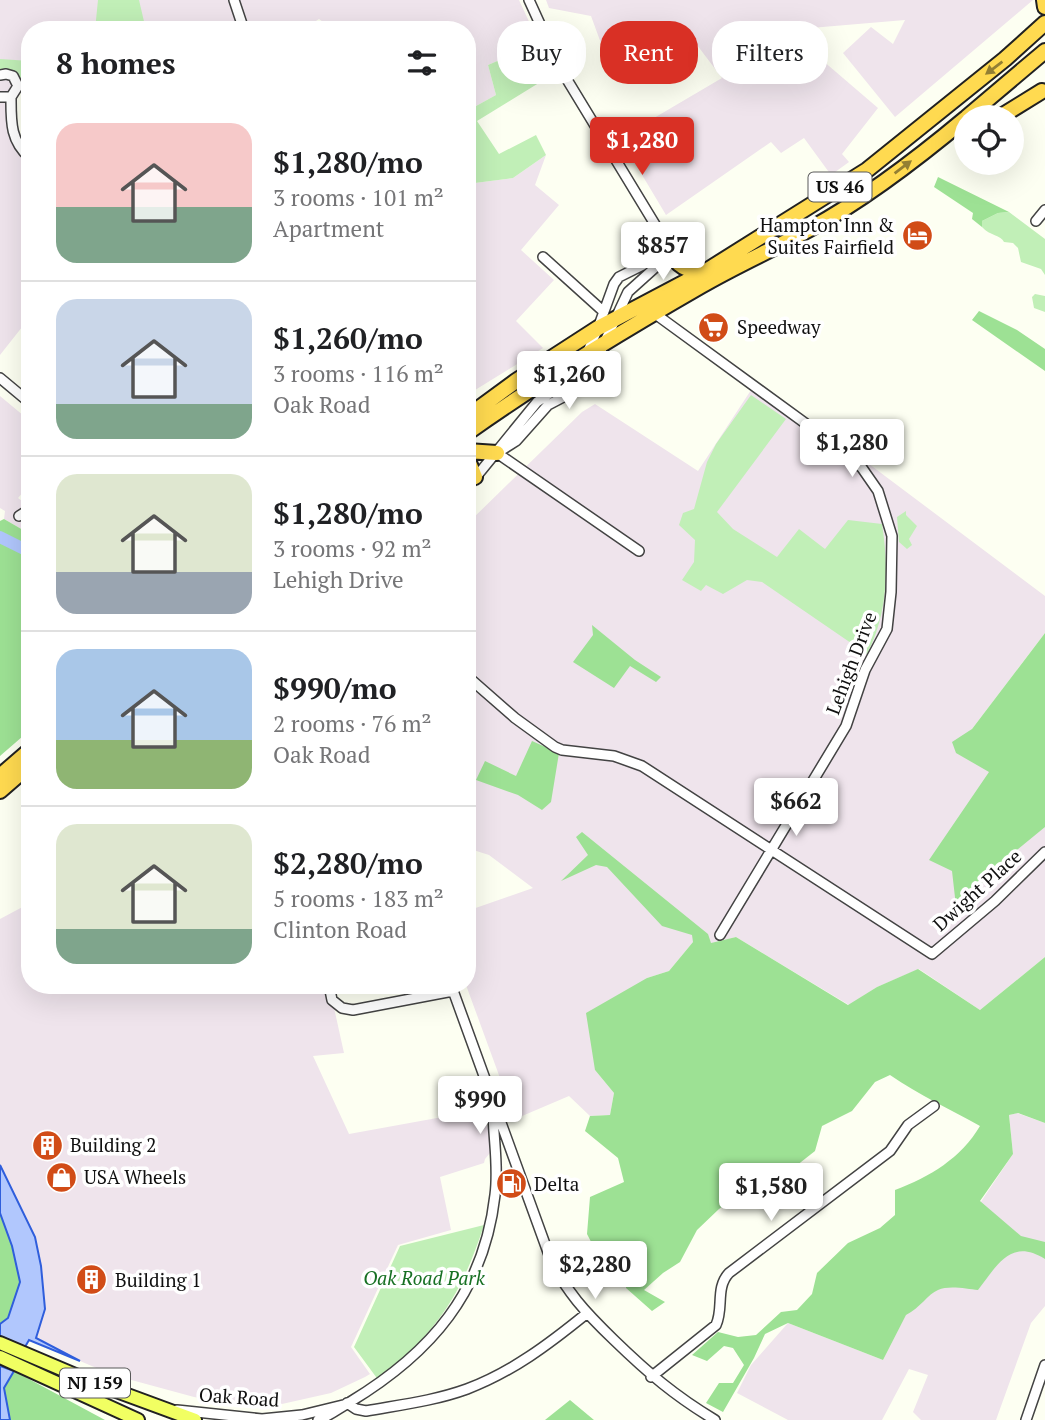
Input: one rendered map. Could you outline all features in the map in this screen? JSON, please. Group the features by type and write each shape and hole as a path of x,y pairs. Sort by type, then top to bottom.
{"highway":[{"path":"1042,25 1044,0"},
{"name":"US 46","path":"476,427 587,353 602,335 609,316 706,271 867,170 1005,59 1042,25"},
{"name":"US 46","path":"983,105 1045,51"},
{"path":"1016,77 1013,85 1018,95 1023,97 1044,91"},
{"path":"1020,105 1044,91"},
{"name":"US 46","path":"476,410 516,381 602,335 654,313 812,228 878,186 954,128"},
{"path":"924,152 954,138"},
{"path":"659,231 679,265 693,272 706,271"},
{"path":"476,450 497,453"},
{"path":"0,776 21,758"},
{"path":"0,791 21,773"}],"main road":[{"name":"NJ 159","path":"0,1343 20,1359 138,1420"},
{"name":"NJ 159","path":"0,1357 20,1359 169,1409"},
{"path":"169,1409 195,1420"}],"street":[{"path":"234,0 241,21"},
{"path":"529,0 560,68 659,231 662,247 658,265 628,292 609,316"},
{"path":"0,75 9,75 16,79 17,91 11,97 11,126 21,149"},
{"path":"0,97 11,97"},
{"path":"1036,221 1045,210"},
{"path":"609,316 614,284 619,277 643,265 653,256 659,231"},
{"path":"544,257 609,316"},
{"name":"Lehigh Drive","path":"654,313 846,453 862,468 878,491 892,536 892,578 887,629 864,670 846,726 720,935"},
{"path":"497,453 516,441 548,405 586,382 602,335"},
{"path":"476,477 537,402 578,374 587,353"},
{"path":"0,379 21,396"},
{"path":"497,453 639,551"},
{"path":"476,684 555,747 632,760 772,850"},
{"name":"Dwight Place","path":"772,850 932,954 995,901 1045,852"},
{"path":"331,994 332,1000 342,1008 353,1010 425,994"},
{"name":"NJ 159","path":"454,994 513,1154"},
{"name":"Oak Road","path":"318,1420 335,1413 380,1384 408,1362 428,1343 468,1286 483,1251 493,1210 497,1168 493,1101"},
{"path":"651,1377 709,1334 716,1325 720,1313 721,1289 729,1273 890,1151 908,1125 934,1106"},
{"path":"497,1168 501,1159 513,1154 555,1269 586,1314 651,1377 715,1420"},
{"path":"347,1404 356,1409 369,1410 431,1399 466,1389 520,1363 586,1314"},
{"path":"1027,1420 1045,1365"},
{"name":"Oak Road","path":"169,1409 262,1419 302,1415 347,1404"}],"shaded area":[{"path":"0,0 519,0 529,21 497,21 497,61 488,65 496,95 476,106 476,21 21,21 21,88 9,89 21,143 21,328 0,355"},
{"path":"546,0 1033,0 895,117 843,53 871,27 893,44 905,20 828,27 828,21 712,21 712,65 698,46 698,21 600,21 600,41 591,16 549,8"},
{"path":"828,65 878,108 842,154 849,162 831,175 804,138 781,153 771,142 666,215 620,138 712,84 828,84"},
{"path":"546,155 535,185 559,205 521,250 554,280 516,321 543,348 476,389 476,183 513,178"},
{"path":"753,387 860,468 865,461 1045,596 1045,633 956,750 1045,806 1045,957 980,1010 919,969 877,987 849,1005 736,937 704,945 693,942 669,971 647,978 595,1070 614,1093 610,1115 590,1116 569,1096 515,1119 469,994 476,994 476,908 533,888 489,855 476,851 476,515 582,412 595,404 698,471"},
{"path":"0,396 21,414 21,494 18,498 21,500 21,529 4,519 5,511 0,508"},
{"path":"21,908 21,994 331,994 344,1053 313,1056 349,1134 481,1110 495,1147 484,1163 440,1177 451,1230 398,1245 351,1347 370,1374 331,1393 273,1406 245,1406 194,1397 113,1375 35,1338 45,1309 41,1265 35,1237 0,1165 0,919"},
{"path":"1017,1113 1045,1123 1045,1306 1031,1323 996,1420 921,1420 913,1412 928,1375 909,1369 882,1420 788,1420 737,1393 751,1365 788,1323 883,1360 908,1310 1013,1154 1009,1115"}],"green space":[{"path":"98,0 139,0 144,21 96,21"},
{"path":"0,59 21,60 21,79 13,72 0,71"},
{"path":"497,61 497,84 537,84 477,121 499,154 536,135 546,155 513,178 476,183 476,106 496,95 488,65"},
{"path":"938,177 1009,212 998,213 982,221 982,227 972,219 973,213 934,187"},
{"path":"1009,212 1045,239 1045,275 1041,269 1021,262 1018,248 1013,243 1004,242 982,227 982,221 998,213"},
{"path":"1035,294 1045,296 1045,312 1034,308 1032,297"},
{"path":"979,311 1017,330 1045,349 1045,371 972,320"},
{"path":"751,395 786,419 717,512 733,529 777,557 799,529 825,549 848,520 882,524 886,557 885,590 879,623 867,654 762,582 747,580 723,594 706,585 701,591 682,580 694,562 695,540 679,525 683,513 694,509 707,462 716,444"},
{"path":"906,511 906,515 917,526 909,539 912,545 907,549 899,542 897,517"},
{"path":"4,519 21,529 21,738 0,756 0,521"},
{"path":"592,625 661,677 656,682 630,666 614,688 573,662 593,635"},
{"path":"1045,633 1045,827 985,879 957,915 952,871 929,860 989,772 956,753 952,742 972,729"},
{"path":"532,741 559,753 551,802 542,810 518,795 476,780 485,761 516,776"},
{"path":"582,832 708,934 711,943 736,937 848,1005 877,987 918,969 980,1010 1045,957 1045,1123 1018,1113 1009,1115 1013,1154 980,1201 1021,1236 1045,1242 1045,1259 1023,1251 1014,1253 999,1263 978,1290 947,1288 934,1292 906,1315 883,1360 788,1323 765,1334 723,1412 706,1403 719,1383 733,1383 744,1365 733,1348 724,1346 707,1361 692,1355 718,1332 738,1337 756,1335 781,1312 797,1310 812,1294 817,1273 848,1243 880,1228 895,1215 895,1190 944,1165 964,1148 980,1126 890,1075 875,1082 852,1111 822,1126 815,1151 773,1184 755,1182 719,1209 697,1230 680,1262 644,1290 665,1302 652,1311 626,1288 626,1259 616,1249 603,1265 587,1234 590,1197 624,1182 618,1158 585,1131 590,1116 610,1115 614,1093 595,1070 586,1013 647,978 669,971 693,942 692,935 662,926 607,867 596,865 561,881 588,855 576,837"},
{"path":"0,1213 12,1246 20,1282 8,1319 0,1324"},
{"name":"Oak Road Park","path":"484,1225 466,1273 444,1311 416,1345 379,1381 354,1347 400,1246"},
{"path":"14,1371 105,1420 10,1420 4,1388"},
{"path":"570,1400 594,1420 545,1420"}],"water":[{"path":"0,1165 35,1237 45,1309 36,1338 80,1361 29,1340 25,1347 0,1336 0,1324 8,1318 20,1282 12,1246 0,1213"},
{"path":"0,1366 14,1371 4,1388 10,1420 0,1420"}],"waterway":[{"path":"0,537 21,548"}],"place":[{"name":"Hampton Inn & Suites Fairfield","path":"917,236"},
{"name":"Speedway","path":"714,327"},
{"name":"Building 2","path":"47,1145"},
{"name":"USA Wheels","path":"61,1177"},
{"name":"Delta","path":"511,1184"},
{"name":"Building 1","path":"92,1280"}]}
